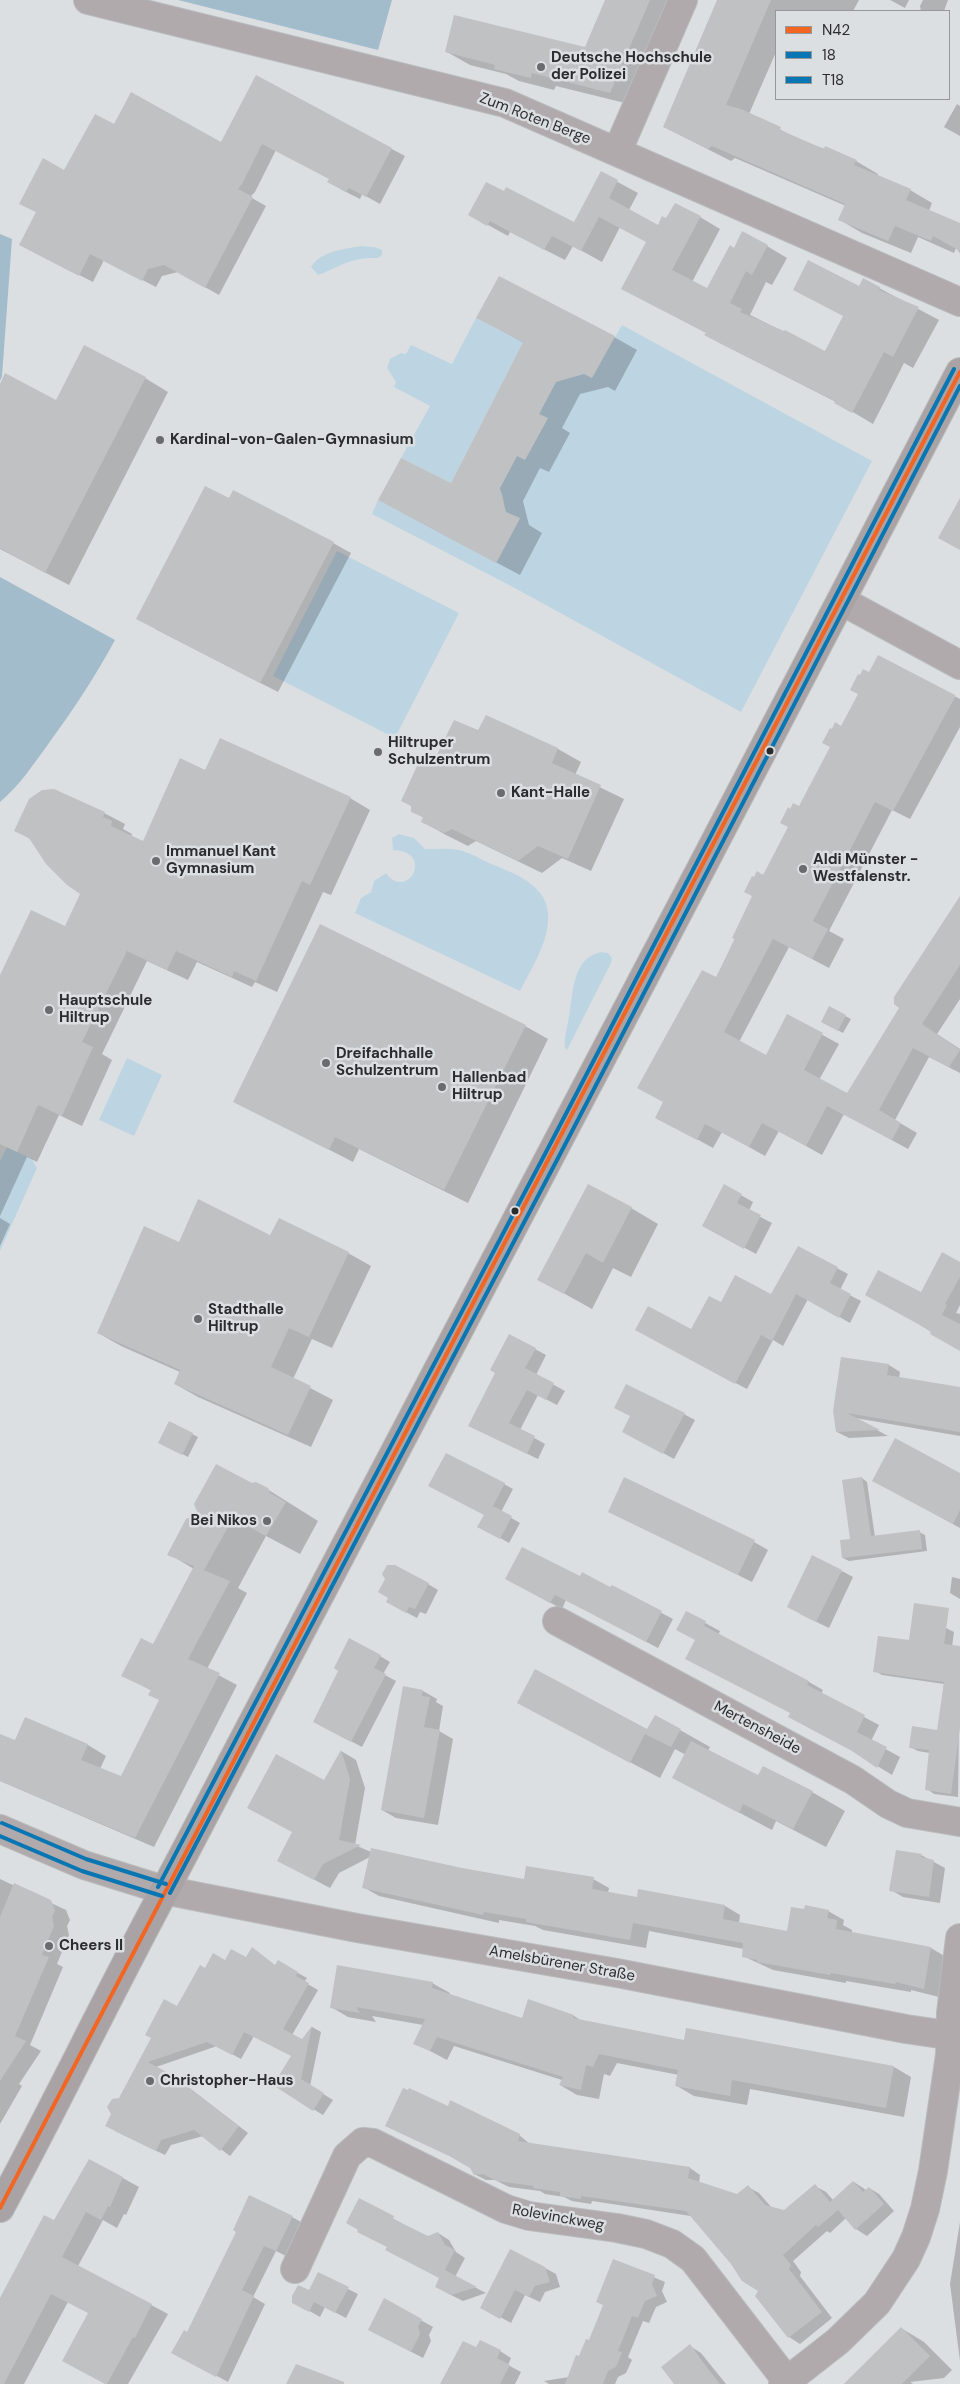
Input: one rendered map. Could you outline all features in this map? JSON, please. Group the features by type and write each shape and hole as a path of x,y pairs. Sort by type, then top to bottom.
{"main road":[{"path":"0,2208 164,1890 284,1668 960,372"}],"street":[{"name":"Zum Roten Berge","path":"88,0 505,103 960,302"},
{"path":"617,152 683,0"},
{"path":"842,601 960,665"},
{"name":"Mertensheide","path":"556,1622 853,1780 888,1804 907,1813 960,1822"},
{"name":"Amelsbürener Straße","path":"0,1829 84,1865 164,1890 357,1928 570,1965 906,2029 954,2036"},
{"path":"785,2382 857,2324 877,2303 906,2259 925,2209 934,2171 954,2036 960,1938"},
{"name":"Rolevinckweg","path":"294,2269 347,2156 363,2142 373,2143 506,2210 529,2216 617,2228 646,2234 672,2244 693,2259 785,2382"}],"shaded area":[{"path":"178,0 392,0 378,50"},
{"path":"0,234 12,239 2,376 0,381"},
{"path":"361,246 382,250 382,255 378,258 353,261 318,275 311,267 320,257 327,254"},
{"path":"476,318 523,342 451,483 401,458 430,406 394,387 396,382 387,368 390,359 401,353 406,354 411,345 452,364"},
{"path":"622,325 872,461 741,712 511,586 372,514 378,500 497,562 520,519 500,509 504,501 502,494 498,491 517,456 525,460 548,418 539,414 558,378 574,369 592,378"},
{"path":"337,551 459,613 395,738 273,676"},
{"path":"0,577 115,640 92,680 58,731 14,789 0,802"},
{"path":"399,834 414,838 425,849 455,849 470,854 525,880 541,894 546,903 548,913 546,934 539,954 520,991 355,913 361,898 371,892 374,881 386,873 394,880 402,882 409,879 414,873 413,859 406,853 393,850 392,838"},
{"path":"601,952 608,953 612,958 611,963 567,1050 565,1048 565,1036 573,987 579,969 584,961"},
{"path":"127,1058 162,1075 134,1136 99,1120"},
{"path":"7,1147 32,1159 37,1168 0,1251 0,1161"}],"building":[{"path":"605,0 650,0 610,93 532,73 531,78 494,69 495,65 445,52 454,15 585,47"},
{"path":"717,0 771,0 726,105 741,109 781,127 780,130 824,149 825,146 857,160 854,165 911,189 906,200 960,223 960,251 933,236 931,241 895,226 888,241 838,220 845,204 712,146 708,149 663,127"},
{"path":"256,75 392,148 366,197 349,188 346,192 327,182 329,179 262,144 238,189 253,197 205,288 164,265 148,269 142,281 90,254 79,276 19,245 36,212 19,204 43,158 64,170 95,114 114,124 131,92 221,142"},
{"path":"601,171 618,180 609,198 658,225 662,216 666,218 675,203 701,216 672,270 707,288 730,245 734,248 742,231 768,245 752,275 746,271 730,303 742,309 740,312 785,330 825,351 843,316 793,290 808,260 859,286 863,278 880,287 879,290 919,307 893,357 884,352 852,413 834,403 835,401 723,345 704,335 706,333 621,289 646,242 599,217 581,251 552,236 544,250 490,221 487,226 468,215 486,182 504,191 506,187 574,222"},
{"path":"499,276 615,336 592,378 584,374 556,382 539,414 548,418 525,460 517,456 500,488 506,512 520,518 496,563 378,500 401,458 451,483 523,342 476,318"},
{"path":"84,345 146,377 45,573 0,548 0,384 5,373 56,400"},
{"path":"205,486 229,498 233,490 334,542 260,683 136,619"},
{"path":"960,498 960,550 938,538"},
{"path":"878,655 955,695 955,697 893,811 875,802 813,921 828,929 812,959 773,939 724,1032 766,1055 787,1014 823,1033 804,1070 847,1093 899,1008 894,1004 894,997 960,896 960,965 922,1024 960,1050 949,1067 913,1048 879,1110 901,1123 892,1140 827,1106 806,1146 762,1123 749,1147 705,1124 697,1140 655,1118 663,1102 637,1088 702,970 716,977 735,939 732,938 752,896 744,892 752,876 754,877 757,871 763,875 788,827 780,823 788,807 790,809 793,803 799,806 830,747 822,743 835,722 841,726 858,694 850,690 858,674 860,675 863,669 869,672"},
{"name":"Kant-Halle","path":"486,715 558,748 552,763 601,785 568,859 538,846 518,861 452,829 444,833 421,822 423,817 411,812 411,806 401,801 417,766 432,765 454,720 478,730"},
{"name":"Immanuel Kant Gymnasium","path":"220,738 351,797 310,885 302,881 256,981 234,971 232,977 176,951 167,970 127,951 82,1042 93,1047 62,1116 38,1105 17,1152 0,1144 0,975 31,910 65,926 80,894 67,885 46,864 29,838 14,831 29,799 42,790 54,789 105,812 103,817 112,821 111,826 143,841 180,758 205,770"},
{"path":"320,924 526,1025 444,1190 335,1137 329,1150 233,1102"},
{"path":"829,1006 846,1015 838,1031 821,1022"},
{"path":"588,1184 632,1207 603,1263 586,1253 564,1294 537,1280"},
{"path":"724,1184 742,1194 737,1203 761,1215 744,1249 702,1226"},
{"name":"Stadthalle Hiltrup","path":"198,1199 270,1235 279,1218 349,1252 309,1337 289,1328 271,1367 311,1386 288,1435 174,1384 180,1370 97,1333 144,1226 179,1242"},
{"path":"798,1246 838,1267 830,1283 851,1294 839,1318 796,1294 772,1341 761,1335 735,1384 635,1330 648,1306 691,1329 709,1296 721,1302 735,1275 771,1294"},
{"path":"942,1252 960,1262 960,1277 945,1304 947,1305 942,1315 960,1324 960,1351 930,1334 931,1332 918,1324 865,1295 878,1270 921,1292"},
{"path":"509,1334 536,1348 525,1368 554,1383 546,1400 527,1390 509,1423 535,1436 527,1454 468,1426 495,1373 490,1370"},
{"path":"841,1357 889,1364 887,1375 960,1387 960,1432 847,1413 880,1430 836,1432 833,1411"},
{"path":"626,1384 685,1413 663,1454 622,1432 630,1416 614,1408"},
{"path":"169,1421 193,1433 182,1455 158,1443"},
{"path":"895,1438 960,1473 960,1510 953,1524 872,1481"},
{"path":"446,1453 505,1483 493,1506 512,1516 500,1539 477,1527 484,1515 428,1486"},
{"path":"216,1464 252,1483 256,1482 268,1488 270,1493 286,1502 266,1536 233,1518 204,1570 167,1555 186,1519 198,1514 194,1504"},
{"path":"624,1477 755,1540 738,1575 608,1512"},
{"path":"862,1477 871,1536 920,1530 922,1549 842,1558 840,1540 850,1539 842,1480"},
{"path":"522,1547 580,1576 582,1572 610,1587 612,1585 662,1611 646,1642 555,1595 550,1603 505,1579"},
{"path":"812,1555 842,1570 816,1622 787,1607"},
{"path":"387,1565 395,1565 429,1583 415,1609 409,1607 406,1613 386,1602 388,1598 378,1592 385,1579 382,1574"},
{"path":"194,1566 230,1581 188,1659 220,1673 135,1838 0,1781 0,1734 15,1740 25,1717 88,1744 81,1760 121,1776 159,1700 148,1695 151,1690 121,1676 141,1638 153,1644"},
{"path":"914,1603 949,1608 944,1644 960,1646 960,1728 951,1794 925,1790 929,1750 909,1748 912,1726 937,1730 944,1682 873,1672 878,1636 909,1640"},
{"path":"686,1611 706,1621 704,1626 809,1681 807,1685 865,1715 857,1732 887,1747 877,1768 852,1751 788,1717 790,1713 685,1659 695,1640 676,1630"},
{"path":"349,1638 381,1655 374,1668 386,1674 351,1742 313,1722 338,1671 334,1668"},
{"path":"535,1669 647,1729 655,1715 681,1729 671,1747 645,1734 630,1763 517,1703"},
{"path":"403,1686 423,1690 422,1696 430,1697 424,1727 440,1730 424,1818 381,1810"},
{"path":"691,1741 758,1775 763,1766 813,1791 793,1829 743,1804 739,1813 672,1778"},
{"path":"341,1750 350,1779 339,1840 361,1845 323,1864 314,1880 277,1861 292,1832 247,1808 276,1754 324,1780"},
{"path":"371,1848 462,1868 524,1879 526,1866 594,1877 592,1889 637,1897 638,1889 725,1905 723,1919 787,1931 791,1907 804,1909 805,1905 829,1910 827,1918 837,1920 836,1929 931,1947 924,1989 896,1982 895,1984 831,1973 830,1975 757,1962 757,1960 742,1957 743,1943 633,1923 630,1940 526,1922 526,1919 484,1912 483,1915 362,1888"},
{"path":"896,1850 922,1854 921,1857 934,1860 929,1897 889,1891"},
{"path":"14,1883 51,1900 55,1911 52,1917 54,1926 42,1955 49,1957 15,2036 26,2041 0,2081 0,1917"},
{"path":"252,1947 275,1965 278,1960 298,1972 296,1976 309,1983 283,2029 302,2039 312,2026 301,2079 324,2093 313,2111 273,2085 291,2056 244,2032 232,2055 207,2042 148,2062 174,2076 239,2126 220,2151 194,2130 161,2140 156,2151 105,2126 111,2114 107,2107 112,2099 119,2098 151,2038 145,2035 164,1999 177,2006 200,1965 205,1968 213,1953 225,1960 231,1949 246,1957"},
{"path":"337,1965 433,1982 432,1988 522,2018 528,1999 574,2015 573,2018 684,2040 686,2028 894,2066 886,2108 732,2080 730,2096 675,2086 678,2070 599,2054 593,2067 586,2065 581,2090 559,2085 563,2077 437,2037 430,2051 413,2044 425,2019 356,2007 360,2013 330,2008"},
{"path":"403,2088 408,2090 409,2088 448,2106 450,2100 520,2134 518,2141 690,2167 688,2178 737,2194 748,2185 765,2205 784,2210 815,2184 830,2202 853,2181 863,2192 869,2187 884,2204 855,2230 838,2210 818,2227 816,2225 783,2255 791,2265 789,2269 822,2312 788,2338 755,2296 758,2291 742,2281 731,2264 686,2211 581,2196 581,2199 560,2196 560,2192 497,2181 483,2174 474,2175 470,2168 449,2156 385,2126"},
{"path":"89,2159 123,2177 110,2207 108,2206 101,2220 86,2212 62,2257 152,2304 135,2338 133,2337 107,2384 105,2384 62,2361 88,2313 51,2294 4,2384 0,2384 0,2298 44,2215 54,2220"},
{"path":"249,2195 293,2216 276,2251 264,2246 242,2290 254,2296 216,2377 171,2353 184,2330 187,2332 236,2232 233,2230"},
{"path":"359,2198 394,2216 393,2219 428,2236 438,2232 445,2245 455,2250 445,2270 477,2287 451,2295 435,2287 439,2278 385,2250 387,2247 357,2232 358,2230 346,2223"},
{"path":"510,2249 545,2267 550,2282 535,2286 529,2297 515,2290 500,2319 480,2308"},
{"path":"613,2259 655,2275 652,2284 657,2296 645,2301 638,2318 632,2316 618,2351 622,2352 616,2367 608,2371 603,2384 565,2384 576,2355 579,2356 586,2339 589,2340 603,2305 596,2302"},
{"path":"318,2272 349,2287 335,2313 314,2302 309,2312 292,2303 292,2296 298,2285 309,2290"},
{"path":"384,2298 422,2319 418,2327 420,2334 411,2352 368,2330"},
{"path":"901,2327 930,2356 902,2384 844,2384"},
{"path":"480,2340 501,2350 497,2358 510,2365 500,2384 440,2384 463,2341 476,2347"},
{"path":"690,2344 720,2384 674,2384 661,2367"},
{"path":"296,2364 344,2382 344,2384 286,2384"}],"transit line":[{"name":"T18","path":"158,1887 545,1154 954,369"},
{"name":"N42","path":"0,2208 960,372"},
{"name":"18","path":"170,1893 557,1160 960,386"},
{"name":"T18","path":"2,1823 86,1859 166,1884"},
{"name":"18","path":"0,1836 82,1871 162,1896"}],"place":[{"name":"Deutsche Hochschule der Polizei","path":"541,67"},
{"name":"Kardinal-von-Galen-Gymnasium","path":"160,440"},
{"name":"Hiltruper Schulzentrum","path":"378,752"},
{"name":"Kant-Halle","path":"501,793"},
{"name":"Immanuel Kant Gymnasium","path":"156,861"},
{"name":"Aldi Münster - Westfalenstr.","path":"803,869"},
{"name":"Hauptschule Hiltrup","path":"49,1010"},
{"name":"Dreifachhalle Schulzentrum","path":"326,1063"},
{"name":"Hallenbad Hiltrup","path":"442,1087"},
{"name":"Stadthalle Hiltrup","path":"198,1319"},
{"name":"Bei Nikos","path":"267,1521"},
{"name":"Cheers II","path":"49,1946"},
{"name":"Christopher-Haus","path":"150,2081"}]}
